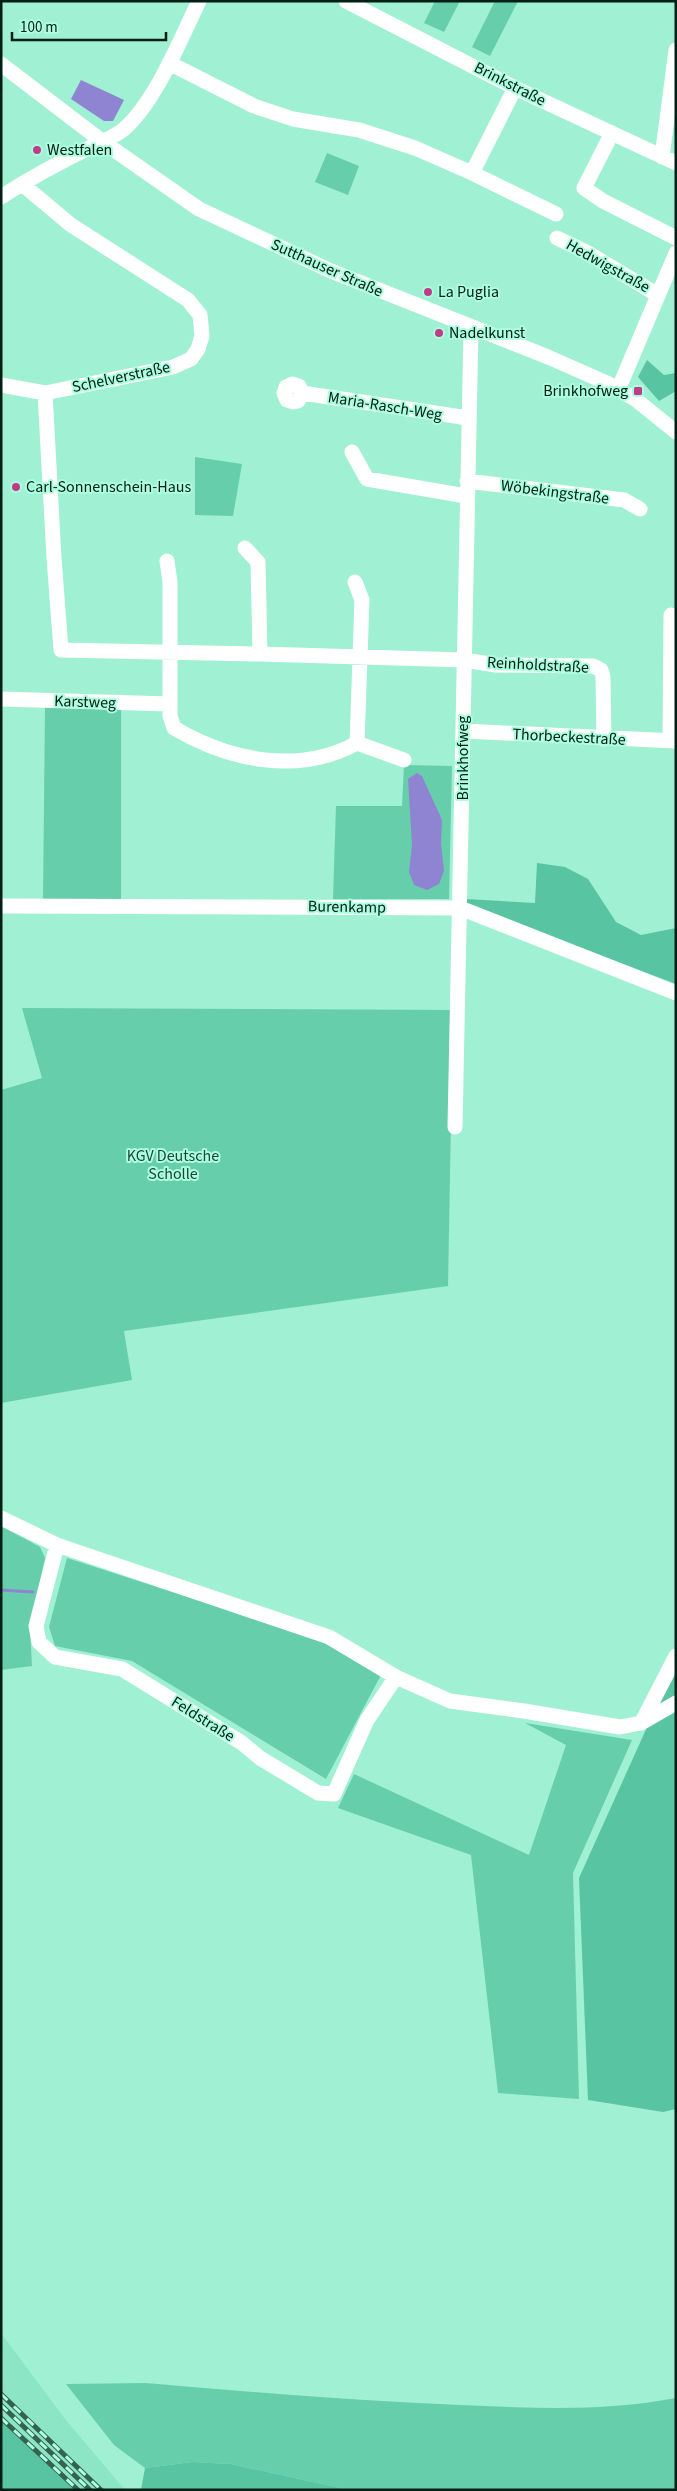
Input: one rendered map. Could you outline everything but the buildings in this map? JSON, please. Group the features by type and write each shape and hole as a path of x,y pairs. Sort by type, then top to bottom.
{"street":[{"path":"1,197 103,142 123,130 137,117 169,63 199,1"},
{"name":"Brinkstraße","path":"346,1 408,31 515,88 669,160"},
{"path":"669,160 676,50"},
{"path":"169,63 254,106 293,119 359,130 415,148 556,214"},
{"name":"Sutthauser Straße","path":"1,64 103,142 199,209 331,271 471,329 548,357 635,399 676,432"},
{"path":"472,174 515,88"},
{"path":"612,133 584,188 617,209 676,238"},
{"name":"Schelverstraße","path":"22,184 72,225 188,300 200,315 202,336 198,350 191,359 173,367 45,393"},
{"name":"Hedwigstraße","path":"557,238 588,253 658,295"},
{"path":"618,390 674,261"},
{"name":"Brinkhofweg","path":"455,1127 466,496 471,329"},
{"path":"1,385 45,393"},
{"name":"Reinholdstraße","path":"45,393 62,650 464,660 496,664 593,666 601,670 604,739"},
{"name":"Maria-Rasch-Weg","path":"302,394 468,418"},
{"path":"352,452 367,479 466,496"},
{"name":"Wöbekingstraße","path":"467,480 624,500 640,509"},
{"path":"245,548 258,562 260,654"},
{"path":"167,561 170,582 170,704 174,728 188,736 227,751 260,760 310,761 339,753 357,743 404,760"},
{"path":"355,582 362,600 357,743"},
{"path":"671,615 673,741"},
{"name":"Karstweg","path":"1,699 170,704"},
{"name":"Thorbeckestraße","path":"463,731 673,741"},
{"name":"Burenkamp","path":"1,906 460,908 676,993"},
{"path":"1,1518 57,1545 329,1637 396,1677 450,1701 620,1727 641,1723 643,1720 676,1703"},
{"name":"Feldstraße","path":"57,1545 44,1588 36,1626 39,1642 55,1657 122,1669 234,1738 260,1758 318,1793 334,1794 368,1720 396,1677"},
{"path":"643,1720 676,1656"}],"shaded area":[{"path":"81,80 124,100 113,121 104,121 71,99"},
{"path":"647,360 664,375 676,373 676,391 659,401 638,377"},
{"path":"417,773 422,776 442,820 441,844 444,871 439,884 427,890 414,885 409,872 412,845 408,779"},
{"path":"537,863 565,867 588,879 616,922 641,935 676,928 676,984 466,904 466,899 535,903"},
{"path":"676,1663 676,2109 663,2112 588,2100 579,1878"},
{"path":"1,2333 65,2419 125,2490 66,2490 1,2429"},
{"path":"1,2421 74,2490 1,2490"},
{"path":"192,2462 231,2464 349,2490 141,2490 145,2468"}],"green space":[{"path":"435,1 460,1 444,32 424,23"},
{"path":"495,1 518,1 490,56 472,47"},
{"path":"327,153 359,166 348,195 315,182"},
{"path":"195,457 242,464 233,516 195,515"},
{"path":"45,707 121,709 121,906 43,900"},
{"path":"404,765 452,766 449,899 333,899 336,806 402,806"},
{"name":"KGV Deutsche Scholle","path":"22,1008 453,1010 448,1286 124,1331 132,1380 1,1403 1,1090 42,1078"},
{"path":"1,1526 40,1547 45,1558 30,1628 32,1666 1,1670"},
{"path":"67,1558 327,1642 381,1675 326,1779 132,1661 55,1646 49,1627"},
{"path":"525,1723 632,1740 573,1873 579,2099 498,2093 471,1855 338,1808 354,1774 529,1855 566,1745"},
{"path":"146,2383 342,2399 514,2407 595,2407 676,2398 676,2490 349,2490 231,2464 192,2462 145,2468 114,2445 66,2384"}],"waterway":[{"path":"1,1590 33,1592"}],"railway":[{"path":"1,2394 101,2490"},
{"path":"1,2405 90,2490"},
{"path":"1,2418 78,2490"}],"place":[{"name":"Westfalen","path":"37,150"},
{"name":"La Puglia","path":"428,292"},
{"name":"Nadelkunst","path":"439,333"},
{"name":"Brinkhofweg","path":"638,391"},
{"name":"Carl-Sonnenschein-Haus","path":"16,487"}]}
